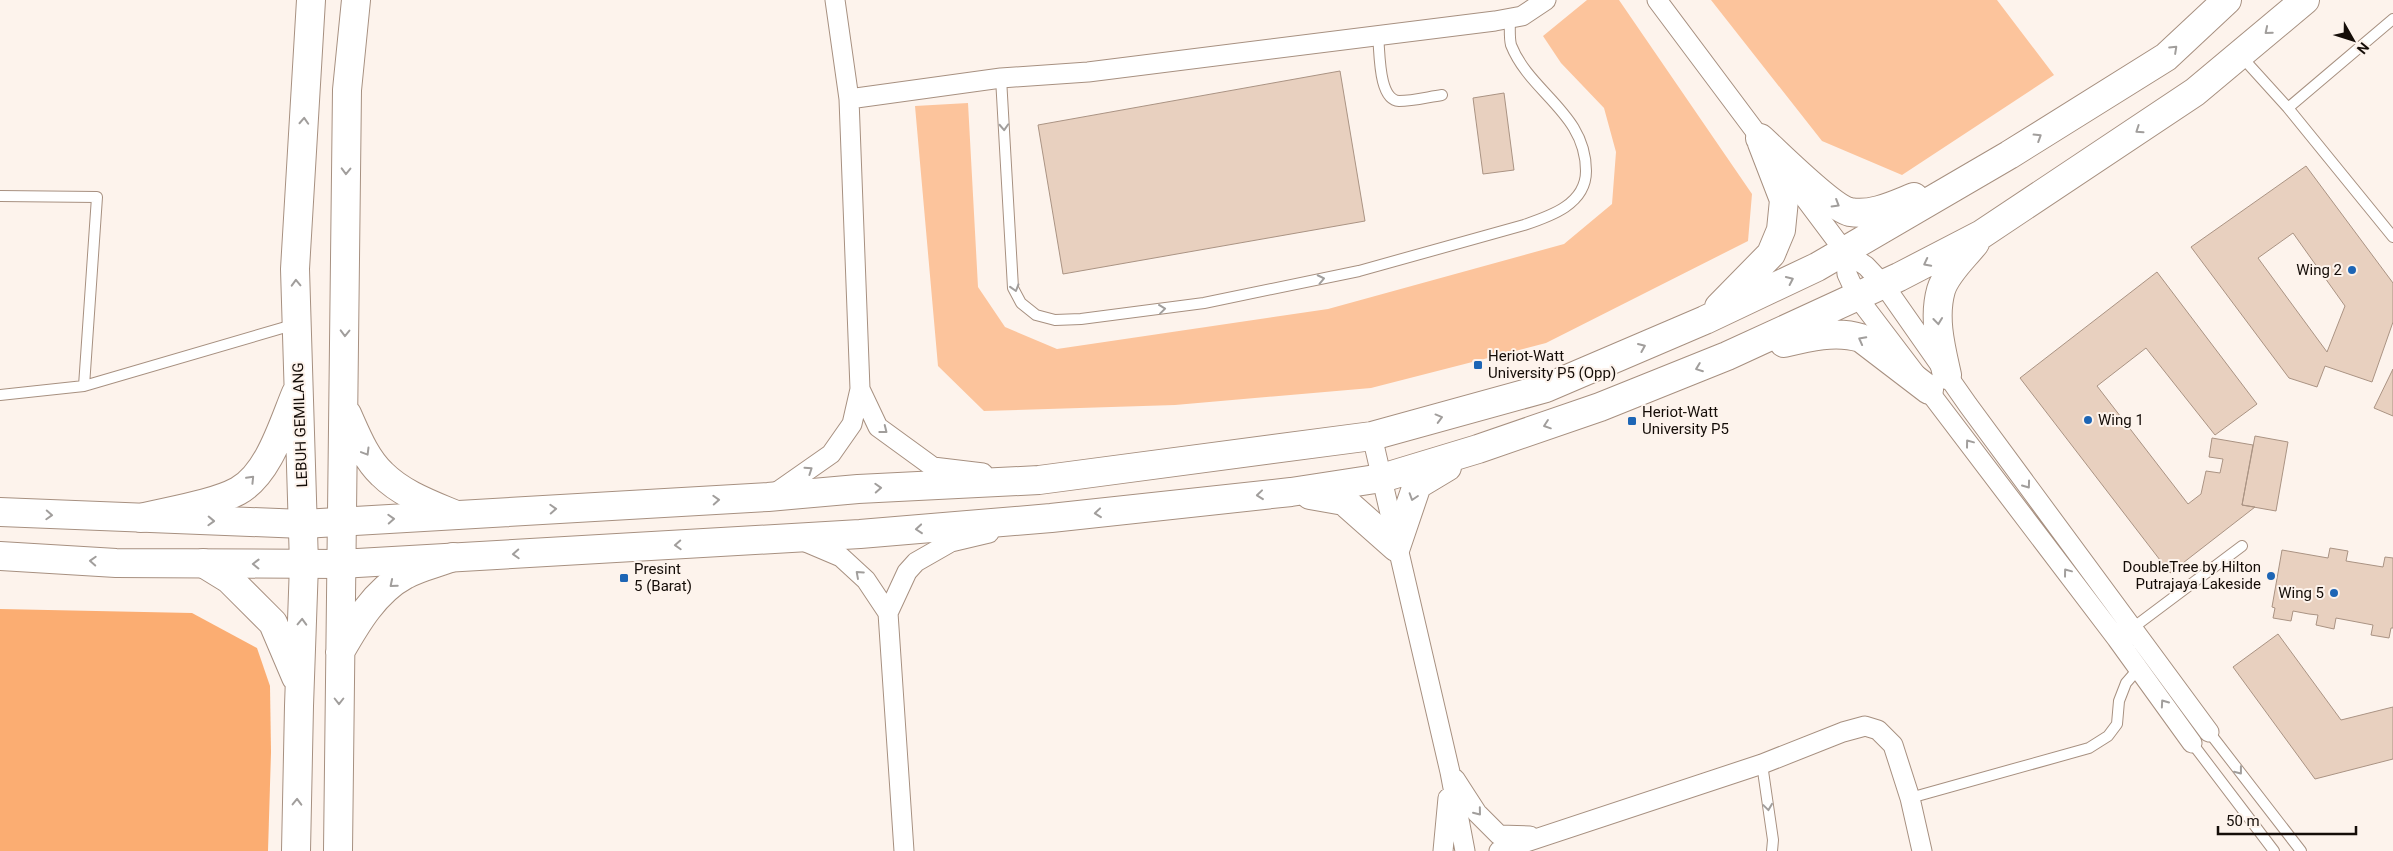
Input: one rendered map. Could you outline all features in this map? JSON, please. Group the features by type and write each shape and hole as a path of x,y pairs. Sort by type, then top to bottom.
{"street":[{"name":"LEBUH GEMILANG","path":"296,851 299,686 304,564 295,269 311,0"},
{"path":"338,851 347,90 356,0"},
{"path":"347,90 370,0"},
{"path":"768,497 831,454 852,424 860,389 848,99 835,0"},
{"path":"848,99 1001,78 1088,72 1510,18 1522,16 1546,0"},
{"path":"1657,0 1844,252 1866,266 1884,285 1938,382 2192,743"},
{"path":"0,512 303,524 342,522 768,497 858,489 1039,480 1372,436 1546,388 1705,320 1844,252 2009,155 2166,57 2227,0"},
{"path":"0,556 116,563 304,564 453,558 797,538 1051,518 1291,492 1382,478 1478,449 1600,407 1727,356 1884,285 1982,234 2195,92 2305,0"},
{"path":"1760,138 1832,203 1849,212 1868,213 1895,205 2009,155"},
{"path":"1705,320 1771,254 1781,230 1784,200 1760,138"},
{"path":"1938,382 1937,313 1941,289 1956,266 1982,234"},
{"path":"1844,252 1847,274 1858,298 1938,382 2133,628 2209,732"},
{"path":"1727,356 1818,336 1850,335 1938,382"},
{"path":"141,518 238,491 253,478 271,452 299,385"},
{"path":"860,389 878,427 933,467 1039,480"},
{"path":"344,408 365,452 381,474 408,494 456,515"},
{"path":"1372,436 1396,547 1450,772 1465,851"},
{"path":"1396,547 1416,485 1478,449"},
{"path":"1291,492 1344,501 1396,547"},
{"path":"904,851 888,613 907,572 916,562 951,542 1051,518"},
{"path":"797,538 841,557 866,580 888,613"},
{"path":"339,652 362,615 404,575 453,558"},
{"path":"203,563 229,579 274,623 299,686"},
{"path":"1500,851 1762,764 1842,732 1865,726 1878,730 1893,745 1910,798 1922,851"},
{"path":"1450,772 1477,813 1499,835 1547,836"},
{"path":"1443,851 1450,772"}],"lane":[{"path":"1001,78 1013,288 1021,303 1036,315 1055,320 1081,319 1204,304 1359,271 1524,225 1552,216 1568,206 1581,192 1586,177 1586,155 1578,132 1523,64 1511,43 1510,18"},
{"path":"2288,108 2393,20"},
{"path":"1378,36 1384,88 1388,97 1397,101 1442,95"},
{"path":"2240,55 2288,108 2393,237"},
{"path":"0,196 97,197 84,386"},
{"path":"0,395 84,386 297,324"},
{"path":"2117,639 2242,546"},
{"path":"1910,798 2089,748 2108,736 2117,724 2119,701 2126,683 2138,668"},
{"path":"2209,732 2301,851"},
{"path":"2192,743 2274,851"},
{"path":"1762,764 1773,840 1772,851"}],"shaded area":[{"path":"1587,0 1619,0 1752,194 1748,241 1546,343 1371,388 1175,405 984,411 938,366 915,106 968,103 978,287 1005,327 1057,349 1328,309 1564,244 1612,204 1616,152 1604,108 1561,63 1543,36"},
{"path":"1711,0 1997,0 2054,75 1902,175 1822,141"},
{"path":"0,609 192,613 257,648 270,686 271,752 268,851 0,851"}],"building":[{"path":"1340,71 1365,221 1063,274 1038,125"},
{"path":"1504,93 1514,170 1483,174 1473,98"},
{"name":"Wing 2","path":"2306,166 2393,283 2393,322 2372,382 2325,366 2317,387 2289,378 2191,247","holes":["2293,233 2345,306 2327,352 2258,258"]},
{"name":"Wing 1","path":"2157,272 2257,404 2215,435 2146,348 2097,386 2188,504 2201,494 2206,471 2220,473 2223,459 2209,457 2212,438 2253,445 2242,505 2255,507 2170,573 2020,378"},
{"path":"2393,369 2393,416 2374,408"},
{"path":"2255,436 2288,442 2276,511 2242,505"},
{"name":"Wing 5","path":"2330,548 2348,551 2346,561 2383,567 2385,557 2393,558 2393,628 2391,628 2389,638 2371,635 2373,625 2336,618 2334,629 2316,625 2318,615 2293,611 2291,621 2273,618 2275,608 2272,607 2282,550 2328,558"},
{"path":"2278,634 2341,720 2393,707 2393,759 2315,779 2233,667"}],"place":[{"name":"Wing 2","path":"2352,270"},
{"name":"Heriot-Watt University P5 (Opp)","path":"1478,365"},
{"name":"Wing 1","path":"2088,420"},
{"name":"Heriot-Watt University P5","path":"1632,421"},
{"name":"DoubleTree by Hilton Putrajaya Lakeside","path":"2271,576"},
{"name":"Presint 5 (Barat)","path":"624,578"},
{"name":"Wing 5","path":"2334,593"}]}
